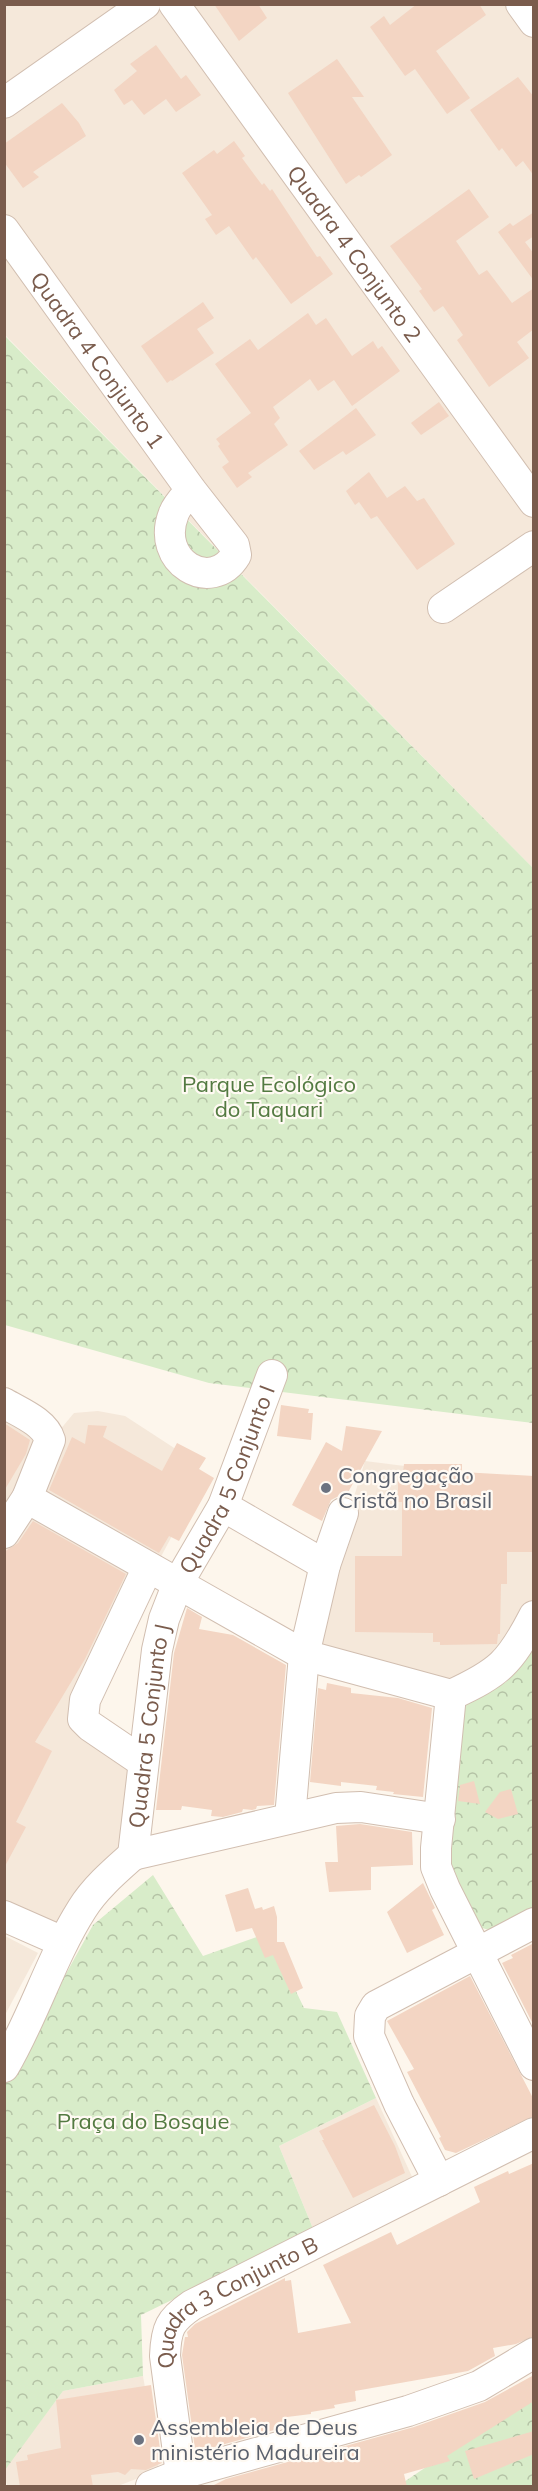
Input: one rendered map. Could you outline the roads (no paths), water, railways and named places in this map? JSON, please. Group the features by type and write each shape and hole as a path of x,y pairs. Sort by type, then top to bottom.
{"street":[{"path":"4,104 145,4"},
{"name":"Quadra 4 Conjunto 2","path":"174,4 534,502"},
{"path":"521,4 534,22"},
{"name":"Quadra 4 Conjunto 1","path":"4,230 191,490"},
{"path":"443,608 534,546"},
{"name":"Quadra 5 Conjunto I","path":"178,1583 223,1506 272,1375"},
{"path":"4,1403 37,1423 48,1433 50,1440 27,1498 4,1533"},
{"path":"27,1498 304,1655 451,1695 493,1674 519,1643 534,1616"},
{"path":"223,1506 325,1565"},
{"path":"290,1818 304,1655 325,1565 343,1513"},
{"path":"144,1762 90,1726 83,1719 83,1711 85,1700 148,1567"},
{"name":"Quadra 5 Conjunto J","path":"178,1583 164,1619 157,1650 132,1855 336,1808 361,1807 440,1819"},
{"path":"451,1695 436,1867 476,1953 534,2065"},
{"path":"4,2067 40,1997 63,1942 83,1907 132,1855"},
{"path":"4,1916 63,1942"},
{"path":"440,2181 399,2104 369,2036 370,2016 376,2006 534,1923"},
{"name":"Quadra 3 Conjunto B","path":"181,2474 165,2356 166,2341 176,2317 192,2305 534,2133"},
{"path":"151,2487 181,2474 408,2410 479,2386 534,2353"}],"place":[{"name":"Congregação Cristã no Brasil","path":"326,1488"},
{"name":"Assembleia de Deus ministério Madureira","path":"139,2440"}],"park label":[{"name":"Parque Ecológico do Taquari","path":"269,1096"},
{"name":"Praça do Bosque","path":"143,2121"}]}
